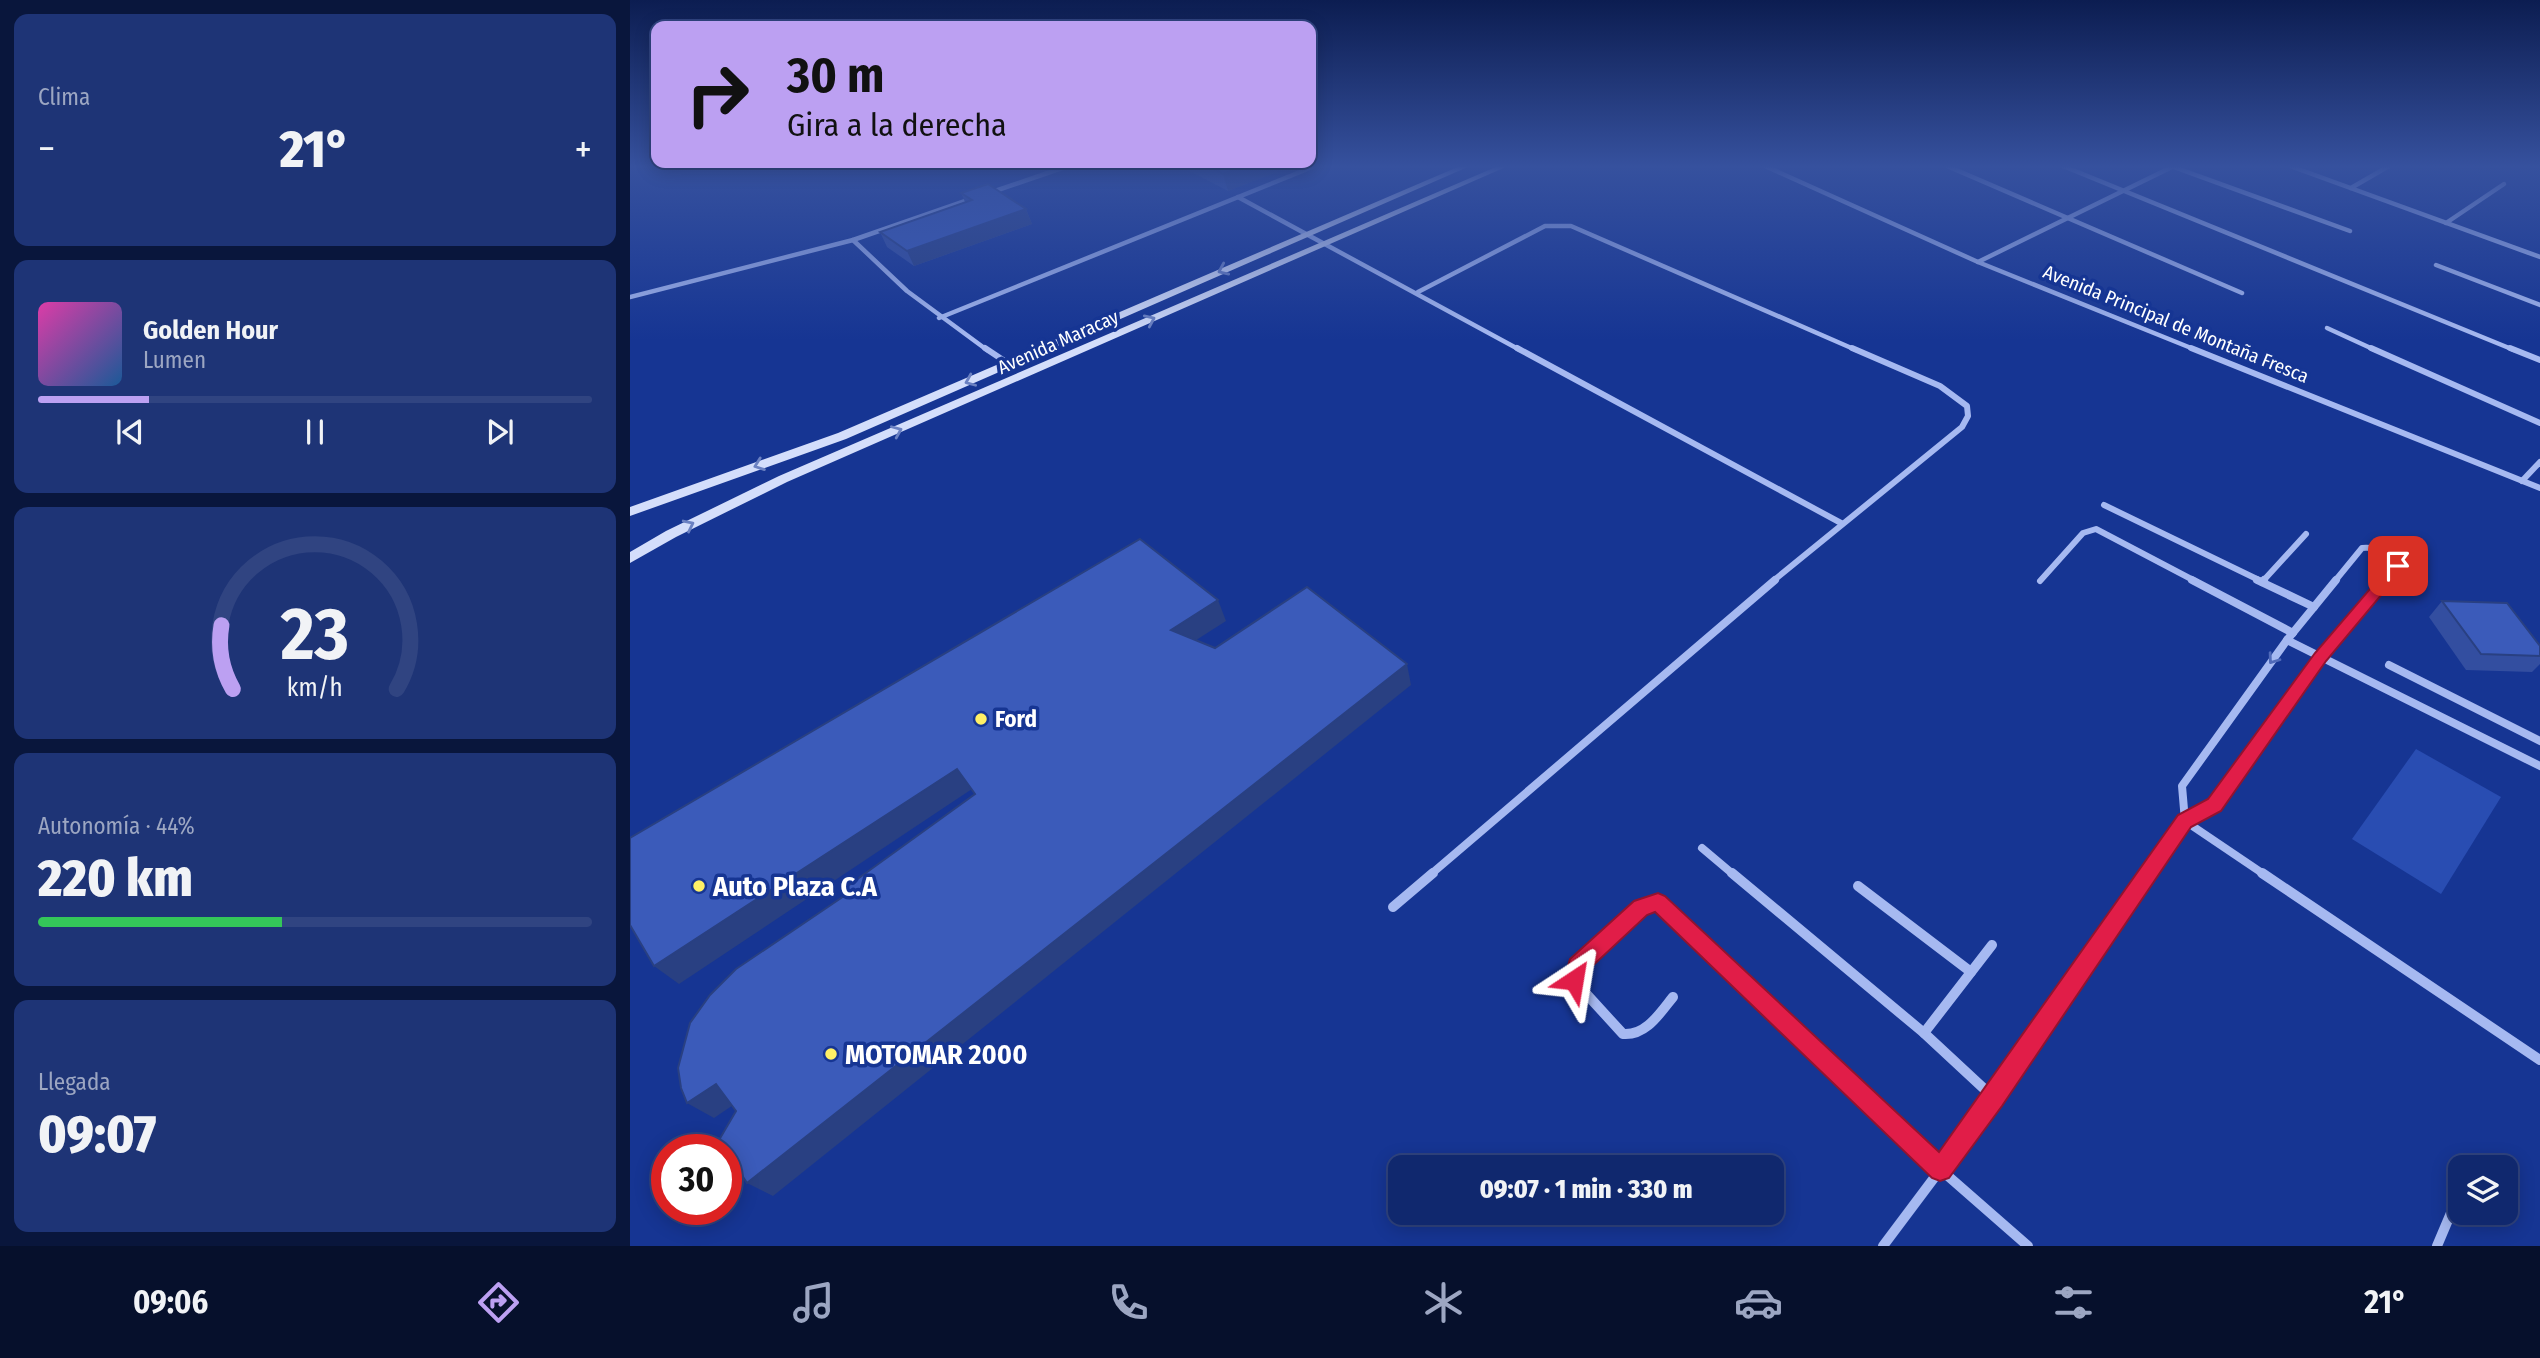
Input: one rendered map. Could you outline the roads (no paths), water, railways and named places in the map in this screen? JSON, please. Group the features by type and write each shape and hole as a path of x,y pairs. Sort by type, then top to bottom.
{"street":[{"path":"630,297 853,240 899,224"},
{"path":"939,318 1171,224"},
{"path":"1287,224 1418,292 1841,523"},
{"name":"Avenida Maracay","path":"630,512 842,436 1328,224"},
{"name":"Avenida Maracay","path":"630,558 671,534 783,479 1369,224"},
{"name":"Avenida Principal de Montaña Fresca","path":"1895,224 1978,261 2540,488"},
{"path":"1978,261 2052,224"},
{"path":"2083,224 2242,293"},
{"path":"2208,224 2540,360"},
{"path":"2331,224 2350,231"},
{"path":"2449,224 2540,257"},
{"path":"1393,907 1841,523 1962,426 1968,416 1967,406 1959,397 1940,386 1572,226 1552,225 1530,232 1418,292"},
{"path":"853,240 868,257 939,318 1009,364"},
{"path":"2436,265 2540,305"},
{"path":"2327,328 2540,423"},
{"path":"2522,481 2540,462"},
{"path":"2105,505 2314,607"},
{"path":"2040,581 2082,533 2096,529 2290,636 2321,657 2540,766"},
{"path":"2262,582 2306,534"},
{"path":"1883,1246 1994,1098 2185,821 2214,805 2321,657 2398,566 2396,559 2382,550 2361,548 2290,636 2182,786 2185,821"},
{"path":"2389,665 2540,741"},
{"path":"2185,821 2540,1060"},
{"path":"1702,848 1924,1033 1994,1098"},
{"path":"1858,886 1971,972"},
{"path":"1673,997 1640,1032 1630,1036 1623,1034 1580,987 1574,974 1577,966 1641,908 1658,902 1940,1169 2028,1246"},
{"path":"1924,1033 1992,945"},
{"path":"2437,1246 2448,1220"}],"place":[{"name":"Ford","path":"981,719"},
{"name":"Auto Plaza C.A","path":"699,886"},
{"name":"MOTOMAR 2000","path":"831,1054"}]}
